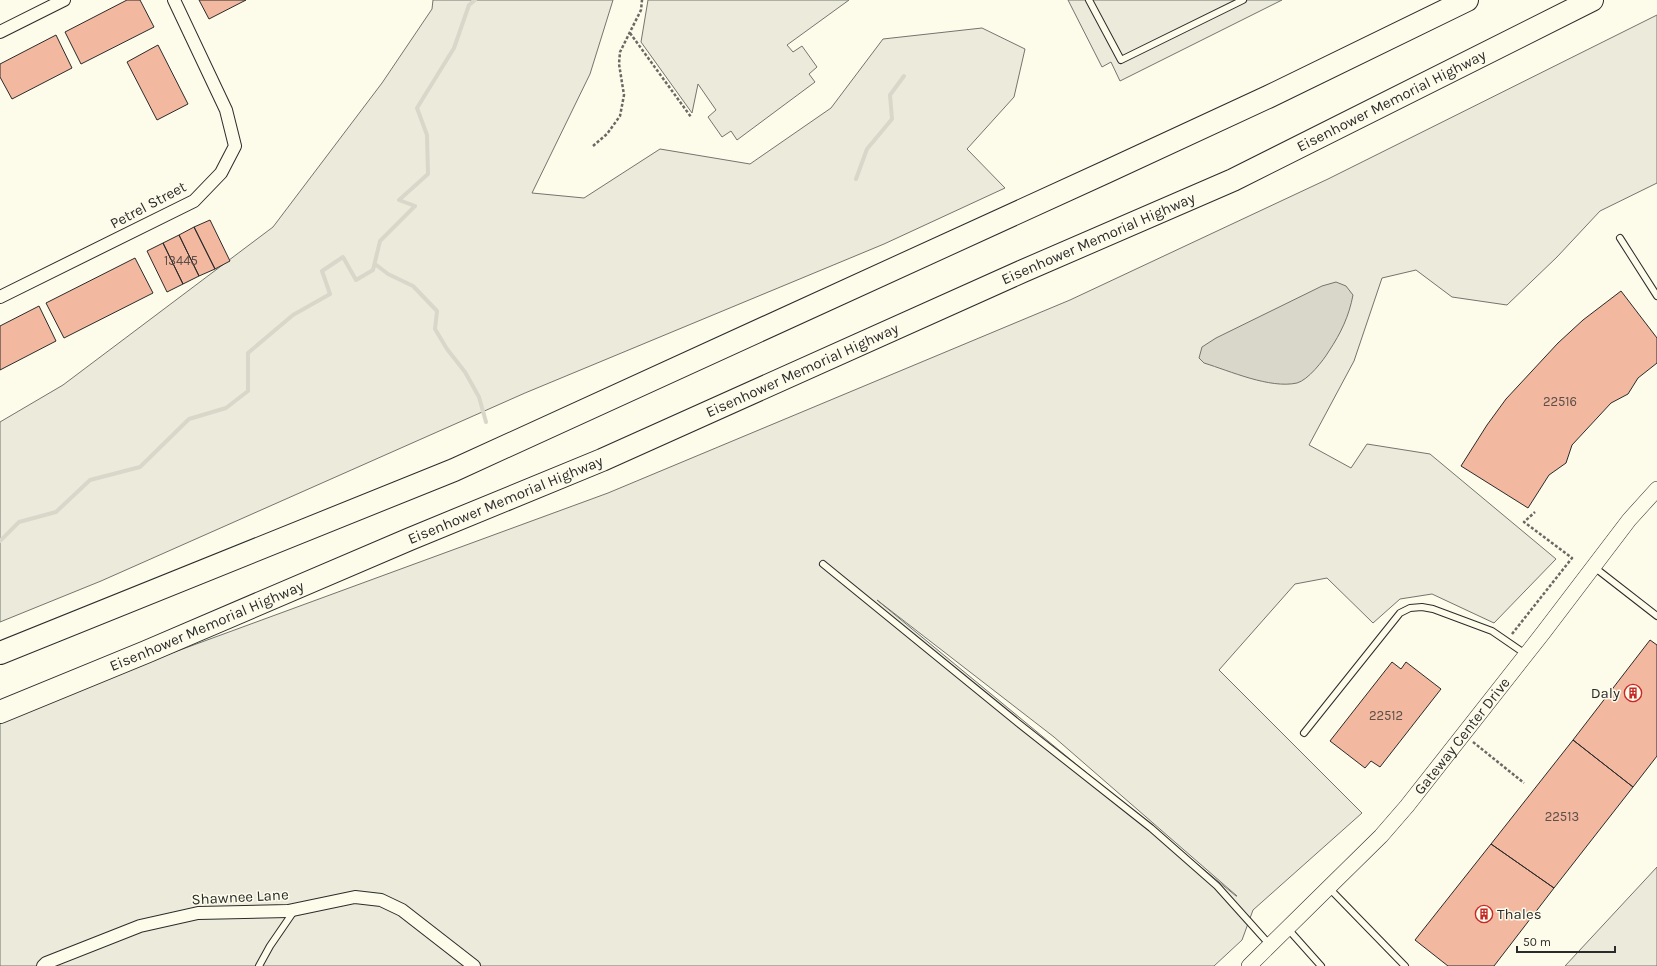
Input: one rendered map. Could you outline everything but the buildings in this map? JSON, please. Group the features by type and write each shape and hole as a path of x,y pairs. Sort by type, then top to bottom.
{"highway":[{"path":"0,653 454,470 1268,97 1467,0"},
{"name":"Eisenhower Memorial Highway","path":"0,712 160,646 410,539 602,460 1233,180 1592,0"}],"street":[{"path":"0,32 64,0"},
{"name":"Petrel Street","path":"0,297 194,201 221,173 235,146 226,110 174,0"},
{"name":"Gateway Center Drive","path":"1249,966 1381,836 1407,806 1630,520 1657,489"},
{"name":"Shawnee Lane","path":"43,966 46,963 140,926 198,913 288,911 355,897 380,900 402,910 474,966"}],"lane":[{"path":"1089,0 1121,60 1242,0"},
{"path":"1620,238 1657,296"},
{"path":"823,564 1018,723 1151,828 1217,886 1270,945"},
{"path":"1594,567 1657,616"},
{"path":"1304,733 1400,613 1410,608 1422,607 1433,609 1492,631 1526,655"},
{"path":"1328,887 1405,966"},
{"path":"260,966 270,946 295,910"},
{"path":"1287,928 1321,966"}],"path":[{"path":"593,146 607,134 620,116 624,95 619,64 620,52 641,10 642,0"},
{"path":"630,33 691,117"},
{"path":"1506,641 1572,558 1524,522 1535,512"},
{"path":"1479,747 1524,783"}],"shaded area":[{"path":"433,0 613,0 590,74 532,193 584,198 660,149 750,164 831,108 883,39 982,28 1025,49 1014,97 967,149 1005,188 884,244 525,393 101,581 0,622 0,422 63,385 273,227 382,83 432,9"},
{"path":"648,0 849,0 787,45 793,52 802,46 817,67 809,74 815,82 737,140 731,131 722,137 708,117 716,110 698,84 692,113 641,42"},
{"path":"1068,0 1282,0 1120,81 1111,62 1102,67"},
{"path":"1657,15 1657,183 1600,211 1557,257 1507,305 1452,297 1416,270 1382,278 1354,361 1309,445 1351,468 1367,444 1430,454 1556,559 1494,623 1432,594 1400,599 1373,623 1327,578 1295,584 1219,670 1362,813 1253,910 1242,940 1214,966 0,966 0,716 608,493 1070,300 1328,179","holes":["877,600 1054,737 1237,896"]},
{"path":"1336,282 1346,286 1353,295 1347,317 1337,338 1319,365 1301,381 1297,383 1275,384 1250,378 1204,363 1199,358 1202,347 1216,338 1322,286"},
{"path":"1657,867 1657,966 1565,966"}],"waterway":[{"path":"0,541 19,522 56,512 90,480 140,467 189,419 226,408 248,391 248,353 293,315 330,294 322,271 343,257 356,280 373,270 380,241 415,206 399,200 428,174 427,135 417,108 454,48 469,5 475,0"},
{"path":"856,179 867,149 892,119 890,95 904,76"},
{"path":"375,264 388,274 413,286 437,311 435,329 447,349 465,372 479,397 486,422"}],"place":[{"name":"Daly","path":"1633,693"},
{"name":"Thales","path":"1484,914"}]}
